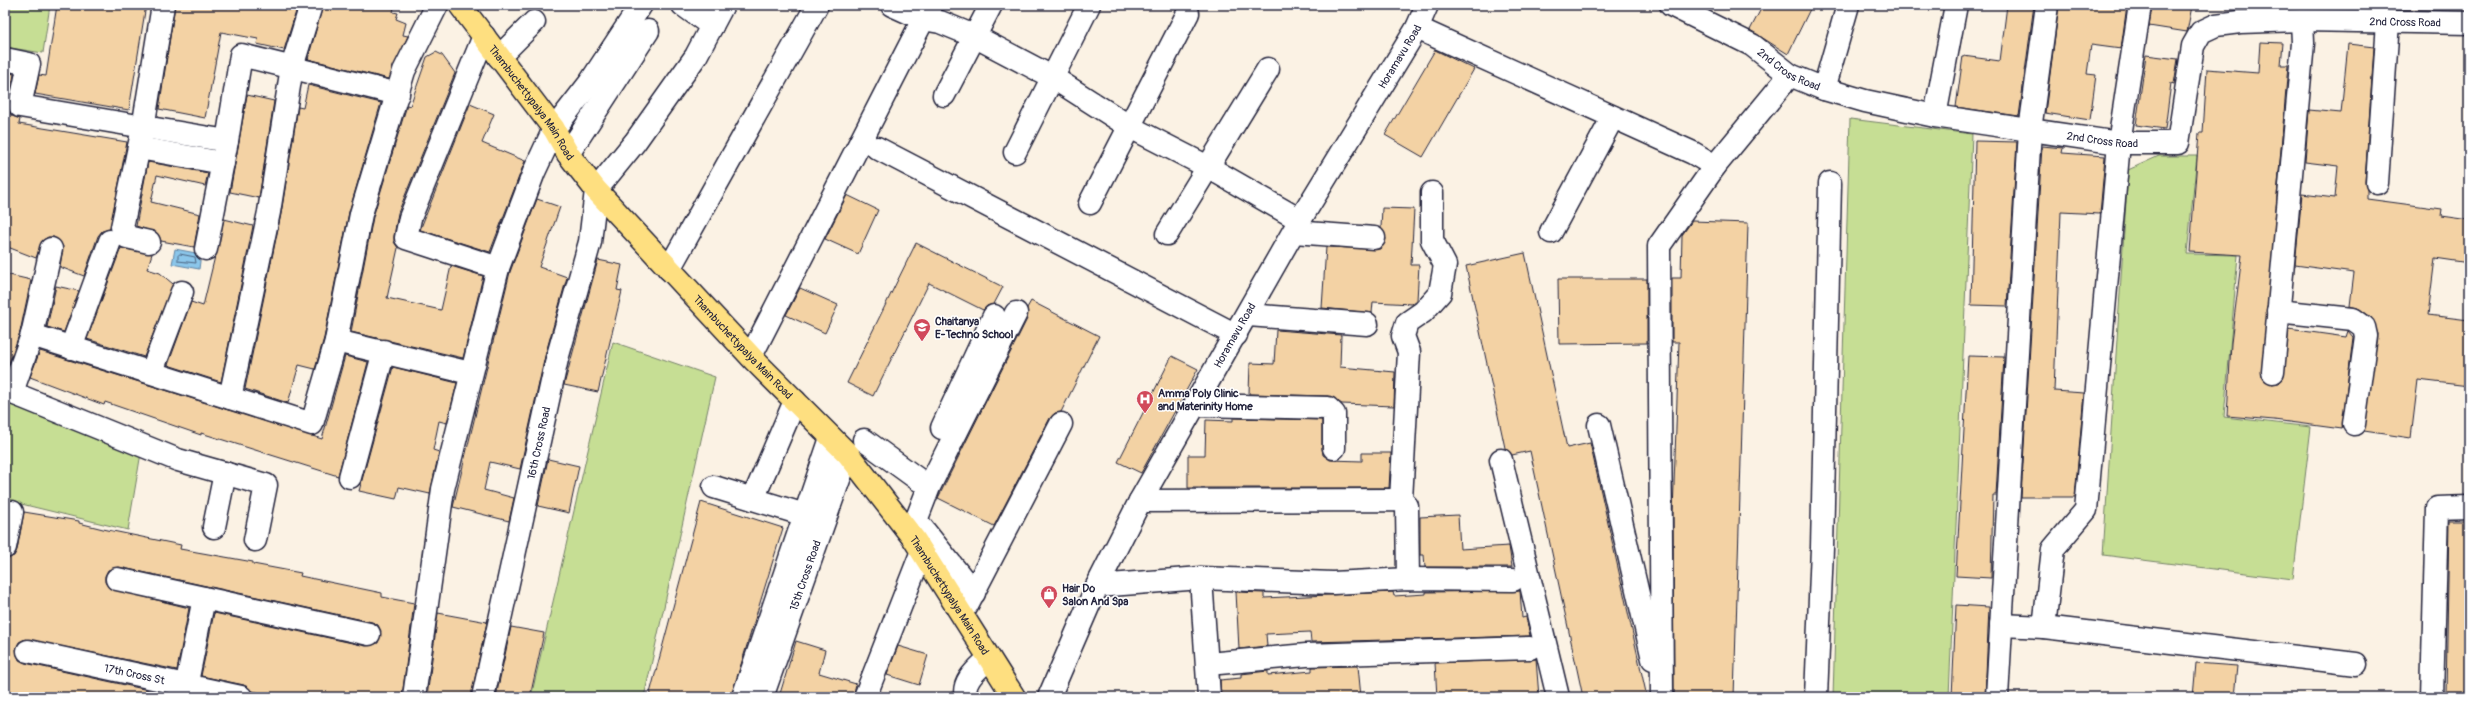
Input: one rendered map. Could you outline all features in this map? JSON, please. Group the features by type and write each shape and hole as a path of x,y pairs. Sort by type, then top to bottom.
{"main road":[{"name":"Thambuchettypalya Main Road","path":"467,7 484,36 554,129 568,154 596,190 751,356 848,454 922,551 1014,697"}],"street":[{"path":"149,242 127,237 122,231 141,138 163,5"},
{"path":"230,398 269,212 292,67 311,5"},
{"path":"32,335 71,348 152,371 312,424 336,341 361,214 404,71 436,5"},
{"path":"414,697 443,489 470,373 498,268 534,172 554,129 589,84 641,5"},
{"path":"683,5 712,26"},
{"path":"596,190 635,142 696,56 723,5"},
{"path":"669,268 817,5"},
{"path":"892,5 927,12 940,22 974,36 1052,77 1130,127 1208,167 1297,226 1374,238"},
{"path":"944,95 991,5"},
{"path":"1015,152 1089,5"},
{"name":"Horamavu Road","path":"1049,697 1097,586 1140,501 1248,315 1297,226 1417,28 1427,5"},
{"name":"2nd Cross Road","path":"1671,5 1752,44 1790,75 1824,89 1865,101 1935,116 2119,142 2178,143 2193,46 2201,32 2216,25 2240,22 2302,20 2469,23"},
{"path":"1824,89 1848,5"},
{"path":"1935,116 1956,5"},
{"path":"1997,697 2030,130 2047,5"},
{"path":"2044,627 2053,549 2086,510 2119,142 2140,5"},
{"path":"751,356 927,12"},
{"path":"1090,203 1188,13"},
{"path":"2273,372 2302,43 2302,20"},
{"path":"499,57 534,22"},
{"path":"2377,183 2388,22"},
{"path":"1417,28 1693,152 1715,166"},
{"path":"568,154 648,31"},
{"path":"484,36 410,218 406,238 498,268"},
{"path":"206,249 223,164 241,55 398,94"},
{"path":"5,59 29,64 20,106 141,138 223,164"},
{"path":"1167,234 1268,69"},
{"path":"1662,697 1659,246 1715,166 1790,75"},
{"path":"1551,232 1613,116"},
{"path":"141,138 227,141"},
{"path":"876,148 1236,335"},
{"path":"1816,697 1822,548 1830,183"},
{"name":"16th Cross Road","path":"483,697 557,359 590,242 596,190"},
{"path":"1401,500 1409,352 1404,336 1407,323 1423,312 1440,293 1445,265 1432,240 1432,193"},
{"path":"71,348 110,241"},
{"path":"51,249 32,335 9,391 178,460 266,485 255,540"},
{"path":"152,371 182,292"},
{"path":"2278,311 2353,320 2364,327 2366,336 2354,424"},
{"path":"974,593 919,524 917,518 920,508 1016,313"},
{"path":"1248,315 1367,324"},
{"path":"902,523 919,480 994,316"},
{"path":"336,341 384,351 470,373"},
{"path":"350,477 384,351"},
{"path":"753,499 794,401"},
{"path":"1196,405 1328,408 1334,414 1334,448"},
{"path":"962,615 1061,424"},
{"path":"1599,425 1662,697"},
{"path":"742,697 831,438"},
{"path":"864,440 919,480"},
{"name":"15th Cross Road","path":"762,697 848,454"},
{"path":"1501,460 1558,697"},
{"path":"214,527 225,473"},
{"path":"714,487 805,515"},
{"path":"1140,501 1401,500 1407,506 1408,579"},
{"path":"2432,697 2437,508 2469,507"},
{"path":"5,547 12,512"},
{"path":"865,697 922,551"},
{"path":"1201,578 1208,664 1209,697"},
{"path":"1097,586 1201,578 1333,583 1408,579 1513,580"},
{"path":"117,579 369,634"},
{"path":"185,691 204,598"},
{"path":"2001,625 2044,627 2356,664"},
{"path":"1208,664 1306,655 1530,648"},
{"name":"17th Cross St","path":"28,651 185,691 241,697"},
{"path":"966,697 965,692 970,677 989,658"}],"green space":[{"path":"5,5 50,5 43,53 5,47"},
{"path":"1850,119 1972,134 1949,697 1833,697"},
{"path":"2159,156 2197,156 2187,254 2238,255 2224,417 2311,427 2293,579 2103,555 2128,170"},
{"path":"613,342 715,377 644,697 531,697"},
{"path":"5,403 141,453 128,530 5,500"}],"water":[{"path":"175,249 201,254 199,269 172,264"}],"building":[{"path":"57,5 146,5 129,110 35,94 39,75 46,76"},
{"path":"175,5 298,5 284,50 257,44 258,39 221,32 205,118 159,109"},
{"path":"323,5 383,5 394,8 393,12 398,13 396,19 406,23 403,35 408,36 389,79 308,59"},
{"path":"1763,5 1812,5 1788,54 1750,30"},
{"path":"2007,5 2034,5 2019,116 1956,107 1963,56 2000,61"},
{"path":"2059,5 2127,5 2121,49 2091,45 2087,74 2096,75 2090,120 2045,113"},
{"path":"2152,5 2192,6 2187,32 2149,26"},
{"path":"2260,42 2283,43 2281,65 2288,65 2262,377 2271,384 2279,383 2283,379 2289,329 2346,337 2348,331 2353,337 2342,429 2274,420 2227,416 2231,343 2242,255 2190,252 2199,133 2203,133 2207,69 2258,73"},
{"path":"2348,44 2374,47 2365,182 2367,199 2442,209 2441,216 2469,220 2469,263 2435,258 2428,315 2469,320 2469,386 2418,380 2411,438 2364,431 2378,334 2371,317 2360,309 2350,306 2354,273 2295,265 2302,194 2335,198 2338,166 2305,162 2309,110 2341,113"},
{"path":"1435,50 1474,69 1423,157 1385,135"},
{"path":"436,52 442,55 455,73 398,213 394,242 398,248 387,298 441,310 451,266 483,276 463,358 351,332 373,217 407,105 410,106 427,57"},
{"path":"2146,55 2178,59 2174,84 2171,83 2165,129 2136,125"},
{"path":"5,72 14,74 8,110 12,116 20,119 19,124 127,142 110,229 102,231 98,236 84,276 60,267 63,246 54,237 48,237 42,241 36,258 5,246"},
{"path":"308,85 381,103 349,212 324,338 315,369 299,365 288,403 245,389 281,214 298,107 303,108"},
{"path":"247,95 274,101 259,198 230,192"},
{"path":"470,104 494,114 482,143 525,161 490,252 420,230"},
{"path":"1975,141 2017,142 2007,306 1971,305"},
{"path":"2042,146 2063,148 2062,153 2105,156 2100,214 2061,212 2054,391 2084,393 2075,497 2021,497"},
{"path":"148,162 208,173 205,186 157,175 151,202 200,214 194,247 161,241 157,233 136,226"},
{"path":"847,195 878,210 858,254 825,239"},
{"path":"537,199 560,207 539,267 567,277 545,356 520,469 490,462 484,490 514,498 509,521 453,507 510,272"},
{"path":"1382,208 1414,209 1411,265 1419,265 1417,300 1412,304 1373,302 1372,313 1322,308 1326,247 1380,249 1386,239 1381,228"},
{"path":"224,219 253,226 221,382 168,365 191,302 203,306"},
{"path":"1692,221 1748,223 1734,697 1674,697 1673,513 1679,342 1672,342 1672,278 1681,278 1682,235"},
{"path":"916,243 1003,287 994,304 987,306 983,310 929,283 873,396 847,383"},
{"path":"121,248 152,254 147,269 160,273 173,284 144,357 87,339"},
{"path":"1525,253 1567,448 1590,443 1647,697 1583,697 1530,451 1512,455 1505,448 1466,266"},
{"path":"598,260 622,265 617,290 622,291 598,392 564,385"},
{"path":"5,274 31,280 20,332 7,369"},
{"path":"1558,279 1647,279 1647,343 1559,344"},
{"path":"56,286 79,291 64,332 47,327"},
{"path":"800,288 838,305 825,333 786,315"},
{"path":"1031,301 1099,336 1061,412 1055,413 1050,418 994,526 938,498 1027,319 1027,308"},
{"path":"1276,330 1341,335 1340,367 1395,372 1394,406 1342,404 1328,396 1249,394 1250,363 1274,364"},
{"path":"40,351 322,439 345,356 368,362 338,476 201,433 201,435 105,402 104,405 30,377"},
{"path":"1172,356 1198,369 1141,473 1118,462"},
{"path":"1968,356 2004,357 1996,495 1993,495 1991,578 1956,576"},
{"path":"393,367 457,383 447,423 439,421 433,450 439,452 430,494 399,487 396,499 359,491"},
{"path":"1233,418 1322,420 1323,455 1330,460 1362,461 1362,453 1391,453 1389,488 1188,488 1188,455 1205,455 1206,420 1233,421"},
{"path":"548,459 579,466 569,513 538,506"},
{"path":"701,502 783,528 731,697 649,697"},
{"path":"24,512 79,521 79,523 103,529 181,545 180,549 253,562 253,564 301,573 300,576 382,593 382,597 414,603 402,697 282,697 251,691 244,685 201,676 214,613 366,646 378,643 381,631 378,625 372,622 119,567 108,570 105,576 105,582 109,588 189,608 177,670 25,639 19,642 16,649 19,660 25,663 148,690 147,697 5,697 5,559 14,556 17,550"},
{"path":"1458,515 1460,549 1509,546 1512,567 1425,567 1424,555 1420,555 1420,517"},
{"path":"2449,521 2469,521 2469,697 2446,697"},
{"path":"1520,591 1522,618 1526,617 1530,636 1311,642 1310,632 1266,634 1267,646 1239,649 1236,592 1264,593 1264,598 1393,592 1394,596 1426,594 1426,592"},
{"path":"1956,605 1989,607 1985,697 1952,697"},
{"path":"438,613 487,622 471,697 427,697"},
{"path":"511,627 544,633 530,697 496,697"},
{"path":"796,641 825,650 819,673 856,684 853,697 779,697"},
{"path":"898,646 928,655 919,685 887,675"},
{"path":"1536,659 1539,697 1437,697 1435,663"},
{"path":"2196,663 2237,666 2234,697 2193,697"},
{"path":"1358,666 1361,697 1221,697 1220,680 1241,678 1241,674 1268,671 1268,675 1312,671 1312,667"}],"place":[{"name":"Chaitanya E-Techno School","path":"922,342"},
{"name":"Amma Poly Clinic and Materinity Home","path":"1145,414"},
{"name":"Hair Do Salon And Spa","path":"1049,609"}]}
